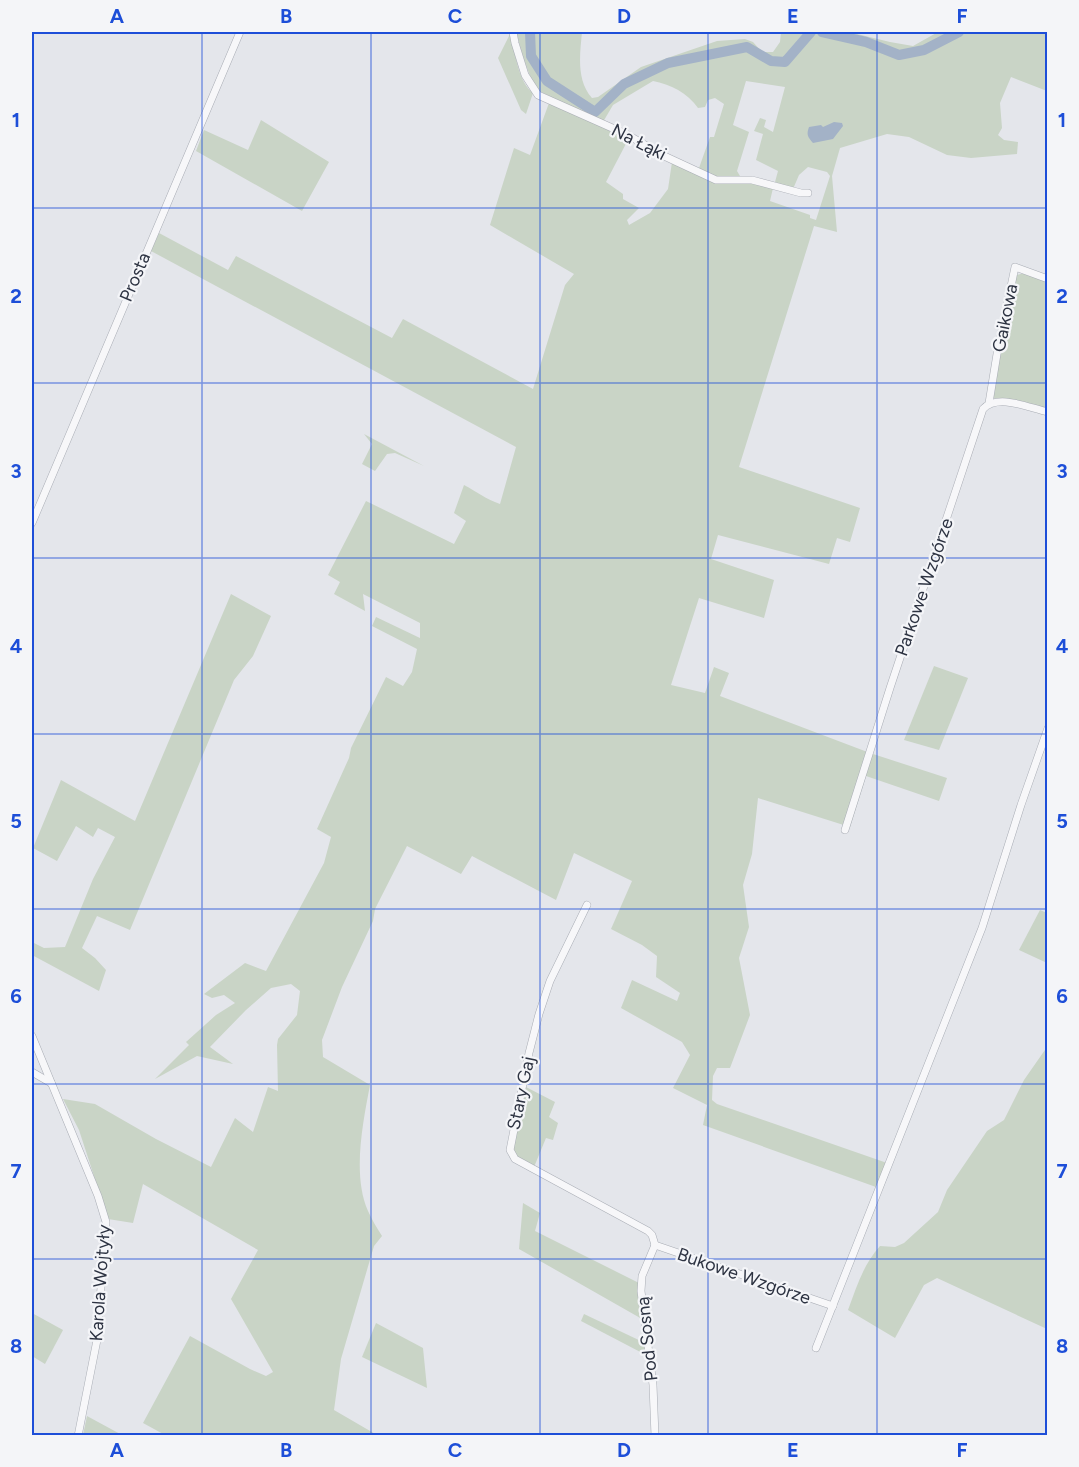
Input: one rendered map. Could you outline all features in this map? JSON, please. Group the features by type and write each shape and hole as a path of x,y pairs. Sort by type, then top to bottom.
{"street":[{"name":"Prosta","path":"32,523 240,32"},
{"name":"Na Łąki","path":"513,32 525,75 538,94 628,135 662,155 716,180 752,180 808,193"},
{"name":"Gaikowa","path":"989,403 1015,267 1047,279"},
{"path":"989,403 1001,401 1047,412"},
{"name":"Parkowe Wzgórze","path":"845,830 983,409 989,403"},
{"path":"816,1348 874,1206 982,927 1047,728"},
{"name":"Stary Gaj","path":"587,905 550,981 539,1014 510,1150 515,1159 648,1231 655,1245"},
{"name":"Karola Wojtyły","path":"32,1036 98,1196 106,1222 97,1340 78,1436"},
{"path":"32,1072 51,1083"},
{"name":"Bukowe Wzgórze","path":"655,1245 833,1306"},
{"name":"Pod Sosną","path":"655,1245 642,1276 641,1291 654,1395 655,1436"}],"green space":[{"path":"511,32 520,73 523,81 533,93 526,114 521,110 498,58"},
{"path":"516,32 582,32 581,75 592,98 598,97 641,67 717,41 745,39 753,42 762,52 773,52 780,42 781,32 849,32 913,46 938,32 1047,32 1047,91 1011,77 1000,103 1002,128 998,135 1004,140 1018,142 1017,154 971,158 947,155 909,137 887,134 840,148 832,176 837,232 814,226 739,467 860,508 850,542 837,538 829,564 718,535 711,559 774,580 764,618 699,598 671,685 705,693 714,667 729,673 720,696 870,753 947,778 939,801 866,776 850,827 758,798 752,854 743,885 749,927 739,958 750,1015 730,1068 717,1068 713,1076 712,1100 717,1104 887,1163 876,1187 703,1125 707,1105 673,1088 690,1055 682,1042 621,1008 632,980 677,1001 680,993 656,977 657,956 642,945 611,929 632,881 574,853 556,900 472,856 461,874 407,846 375,909 373,921 342,987 322,1040 323,1057 370,1085 360,1148 361,1181 368,1211 382,1236 374,1246 341,1359 334,1410 377,1435 165,1435 143,1423 190,1336 266,1376 273,1372 231,1299 258,1250 143,1184 133,1223 108,1219 79,1130 63,1099 95,1104 211,1167 235,1118 253,1132 268,1087 278,1091 278,1039 297,1015 300,991 291,984 271,988 210,1047 233,1064 197,1056 155,1079 189,1045 186,1042 216,1015 235,1003 224,995 212,998 204,994 245,963 266,971 324,863 331,837 317,829 349,758 351,748 386,677 403,686 412,672 417,649 372,626 376,617 420,638 420,623 363,594 365,611 334,594 340,582 328,575 366,501 454,544 466,521 454,513 464,485 500,504 516,447 151,251 159,233 228,270 236,256 392,338 403,319 533,389 565,285 574,274 490,225 514,148 530,155 549,103 629,138 606,182 623,194 623,199 639,208 627,220 629,225 650,213 668,189 672,162 717,183 752,182 773,188 770,201 810,215 810,218 816,220 830,176 827,172 808,167 799,175 793,189 775,182 778,171 756,160 763,134 754,131 760,118 766,120 764,127 773,132 785,87 746,81 733,125 749,132 737,171 740,176 717,177 699,168 710,137 714,137 724,104 715,98 708,100 705,107 698,108 678,90 653,81 613,105 603,122 535,89"},
{"path":"261,120 329,162 302,211 196,151 204,130 248,150"},
{"path":"1024,273 1047,281 1047,410 993,398 1014,283 1017,275"},
{"path":"364,434 424,466 395,453 387,454 375,471 362,464 372,444"},
{"path":"231,594 271,616 253,656 234,680 130,930 97,916 82,948 106,970 99,991 32,955 32,942 44,948 65,947 93,879 115,837 98,828 93,837 76,826 57,861 33,848 61,780 135,821"},
{"path":"934,666 968,678 939,750 904,740"},
{"path":"1040,910 1047,913 1047,963 1019,950"},
{"path":"1047,1047 1047,1329 937,1278 924,1285 895,1338 848,1310 861,1276 874,1253 880,1246 895,1247 904,1243 938,1212 947,1190 987,1131 1004,1120 1024,1080"},
{"path":"524,1086 555,1102 549,1117 558,1123 553,1140 546,1138 534,1167 516,1157 512,1143"},
{"path":"523,1203 540,1213 535,1231 639,1283 642,1319 519,1249"},
{"path":"32,1313 63,1330 45,1364 32,1356"},
{"path":"584,1314 645,1343 646,1355 581,1321"},
{"path":"376,1323 423,1348 427,1388 362,1357"},
{"path":"87,1416 122,1435 83,1435"}],"water":[{"path":"834,122 842,123 843,126 833,139 813,143 808,136 809,127 821,125 823,127"}],"waterway":[{"path":"530,32 531,56 547,81 595,112 624,84 668,63 747,47 771,61 785,62 811,32"},
{"path":"822,32 866,42 899,55 924,50 959,32"}]}
